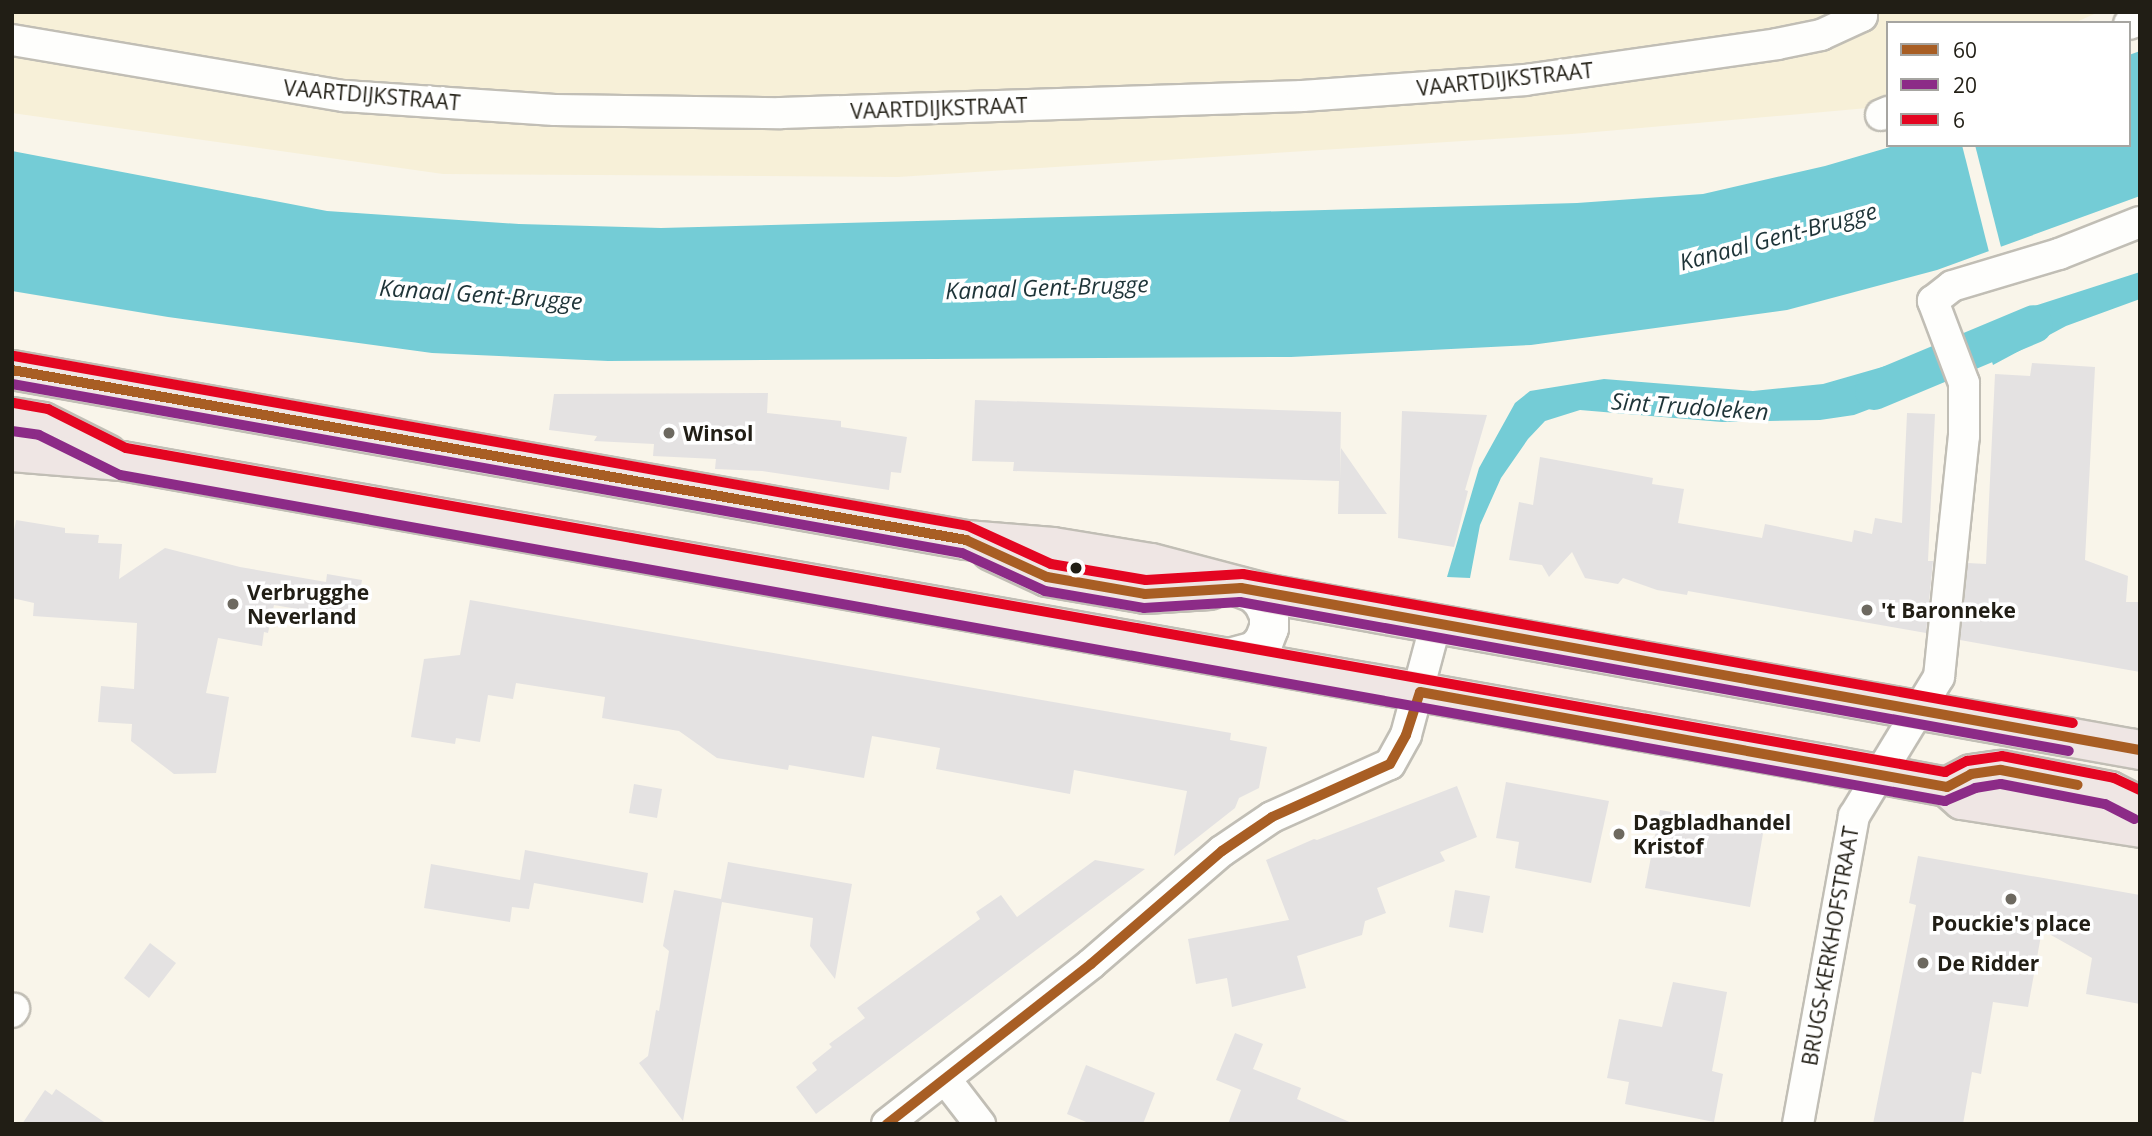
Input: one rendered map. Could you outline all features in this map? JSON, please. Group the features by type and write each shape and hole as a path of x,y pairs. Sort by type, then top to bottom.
{"main road":[{"path":"12,370 966,540 1047,577 1145,594 1241,588 2140,750"},
{"path":"12,417 43,422 122,461"},
{"path":"12,452 122,461 1879,774 1947,787 1962,800 2140,828"},
{"path":"1229,658 1255,651 1264,641 1269,628 1269,615 1263,602 1254,593 1241,588"},
{"path":"1947,787 1971,774 2001,770 2110,791 2140,806"}],"street":[{"name":"VAARTDIJKSTRAAT","path":"12,40 344,96 555,110 781,113 1303,96 1525,80 1777,44 1821,35 1861,14"},
{"name":"BRUGS-KERKHOFSTRAAT","path":"1798,1124 1854,816 1939,677 1964,436 1964,383 1933,301 1952,286 2059,254 2140,222"},
{"path":"887,1124 1091,964 1222,851 1272,817 1390,764 1406,736 1420,692 1436,623"},
{"path":"946,1080 981,1124"}],"shaded area":[{"path":"12,12 2099,12 2079,21 1886,21 1886,101 1868,108 1572,134 898,177 443,174 12,113"}],"water":[{"name":"Kanaal Gent-Brugge","path":"2140,51 2140,196 1937,270 1787,310 1531,345 1291,357 608,361 432,353 168,317 12,291 12,151 327,211 519,224 661,228 1577,203 1703,194 1825,166 1890,147 2131,147 2131,54"},
{"path":"2140,272 2140,299 2066,326 1993,365 1981,327 2013,313"},
{"path":"1917,357 1928,387 1854,415 1820,420 1722,422 1580,410 1545,421 1528,439 1501,478 1480,525 1470,578 1447,577 1479,468 1515,403 1530,391 1604,379 1753,391 1823,384"}],"pier":[{"path":"1963,147 1976,147 2002,251 1990,256"}],"building":[{"path":"2032,363 2095,367 2085,560 2128,576 2126,602 2140,602 2140,672 1960,640 1968,563 1986,564 1995,374 2030,376"},
{"name":"Winsol","path":"768,393 767,413 841,421 841,427 907,437 901,473 891,472 889,490 762,471 715,469 716,459 653,456 654,444 594,441 597,436 549,430 554,394"},
{"path":"975,400 1341,412 1340,479 1341,448 1387,514 1338,514 1339,481 1013,471 1014,462 972,461"},
{"path":"1402,411 1487,415 1465,490 1468,491 1454,547 1398,538"},
{"path":"1907,413 1935,414 1928,561 1933,561 1926,633 1688,591 1687,595 1657,590 1623,578 1618,584 1585,578 1572,552 1549,577 1542,565 1509,560 1519,502 1533,505 1540,457 1653,478 1652,484 1684,489 1678,523 1762,538 1765,524 1852,542 1854,530 1872,534 1875,518 1902,523"},
{"path":"16,520 65,528 65,533 99,535 98,543 122,544 119,579 165,548 240,567 326,582 327,574 362,580 355,619 274,605 268,633 264,632 262,646 218,638 206,693 229,697 216,773 174,774 131,741 132,724 98,722 101,686 134,689 137,623 33,616 34,603 12,598 12,541"},
{"path":"470,600 1231,733 1230,740 1267,747 1259,788 1239,798 1235,808 1174,856 1187,791 1074,770 1070,794 936,769 940,748 872,736 864,778 789,765 788,770 717,758 679,731 602,718 605,697 516,683 513,699 488,695 480,742 456,738 455,744 411,737 424,659 460,655"},
{"path":"1506,782 1609,801 1591,883 1515,868 1519,842 1496,838"},
{"path":"634,784 662,789 657,818 629,813"},
{"path":"1457,786 1477,837 1440,852 1445,861 1377,888 1386,913 1365,921 1362,935 1297,956 1306,988 1232,1007 1227,978 1196,984 1188,939 1289,920 1266,860 1314,839"},
{"path":"1660,810 1764,828 1750,907 1645,888"},
{"path":"525,850 648,873 643,903 534,883 529,909 512,907 510,922 424,908 431,864 520,880"},
{"path":"1918,856 2140,895 2140,1004 2086,994 2092,958 2042,930 2028,1007 1993,1002 1981,1074 1972,1072 1963,1124 1873,1124 1916,905 1909,903"},
{"path":"1095,860 1145,869 816,1114 796,1087 817,1070 812,1063 832,1047 829,1044 865,1018 857,1008 980,919 976,912 1001,895 1017,917"},
{"path":"728,862 852,884 835,979 810,946 813,918 722,902 683,1121 639,1063 648,1056 656,1010 659,1011 669,951 663,946 674,890 721,899"},
{"path":"1455,890 1490,896 1483,933 1449,927"},
{"path":"150,943 176,963 149,998 124,978"},
{"path":"1673,982 1727,992 1712,1071 1723,1074 1714,1122 1625,1104 1629,1082 1607,1078 1619,1019 1662,1027"},
{"path":"1235,1033 1263,1044 1253,1069 1301,1088 1297,1099 1354,1124 1228,1124 1241,1090 1216,1080"},
{"path":"1086,1065 1155,1093 1143,1124 1091,1124 1067,1114"},
{"path":"56,1089 107,1124 22,1124 45,1090 52,1095"}],"waterway":[{"name":"Sint Trudoleken","path":"1874,391 2034,324"}],"transit line":[{"name":"6","path":"14,356 968,526 1051,564 1146,580 1243,574 2073,723"},
{"name":"60","path":"12,370 966,540 1047,577 1145,594 1241,588 2140,750"},
{"name":"20","path":"12,384 962,553 1045,591 1144,608 1240,602 2069,751"},
{"name":"6","path":"14,403 48,409 126,448 1945,772 1967,761 2002,756 2114,778 2140,790"},
{"name":"20","path":"12,431 39,435 120,475 1945,801 1975,788 2001,784 2105,804 2134,819"},
{"name":"60","path":"1420,692 1947,787 1971,774 2001,770 2078,785"},
{"name":"60","path":"887,1124 1091,964 1222,851 1272,817 1390,764 1406,735 1420,692"}],"place":[{"name":"Winsol","path":"669,433"},
{"name":"Verbrugghe Neverland","path":"233,604"},
{"name":"'t Baronneke","path":"1867,610"},
{"name":"Dagbladhandel Kristof","path":"1619,834"},
{"name":"Pouckie's place","path":"2011,899"},
{"name":"De Ridder","path":"1923,963"}]}
